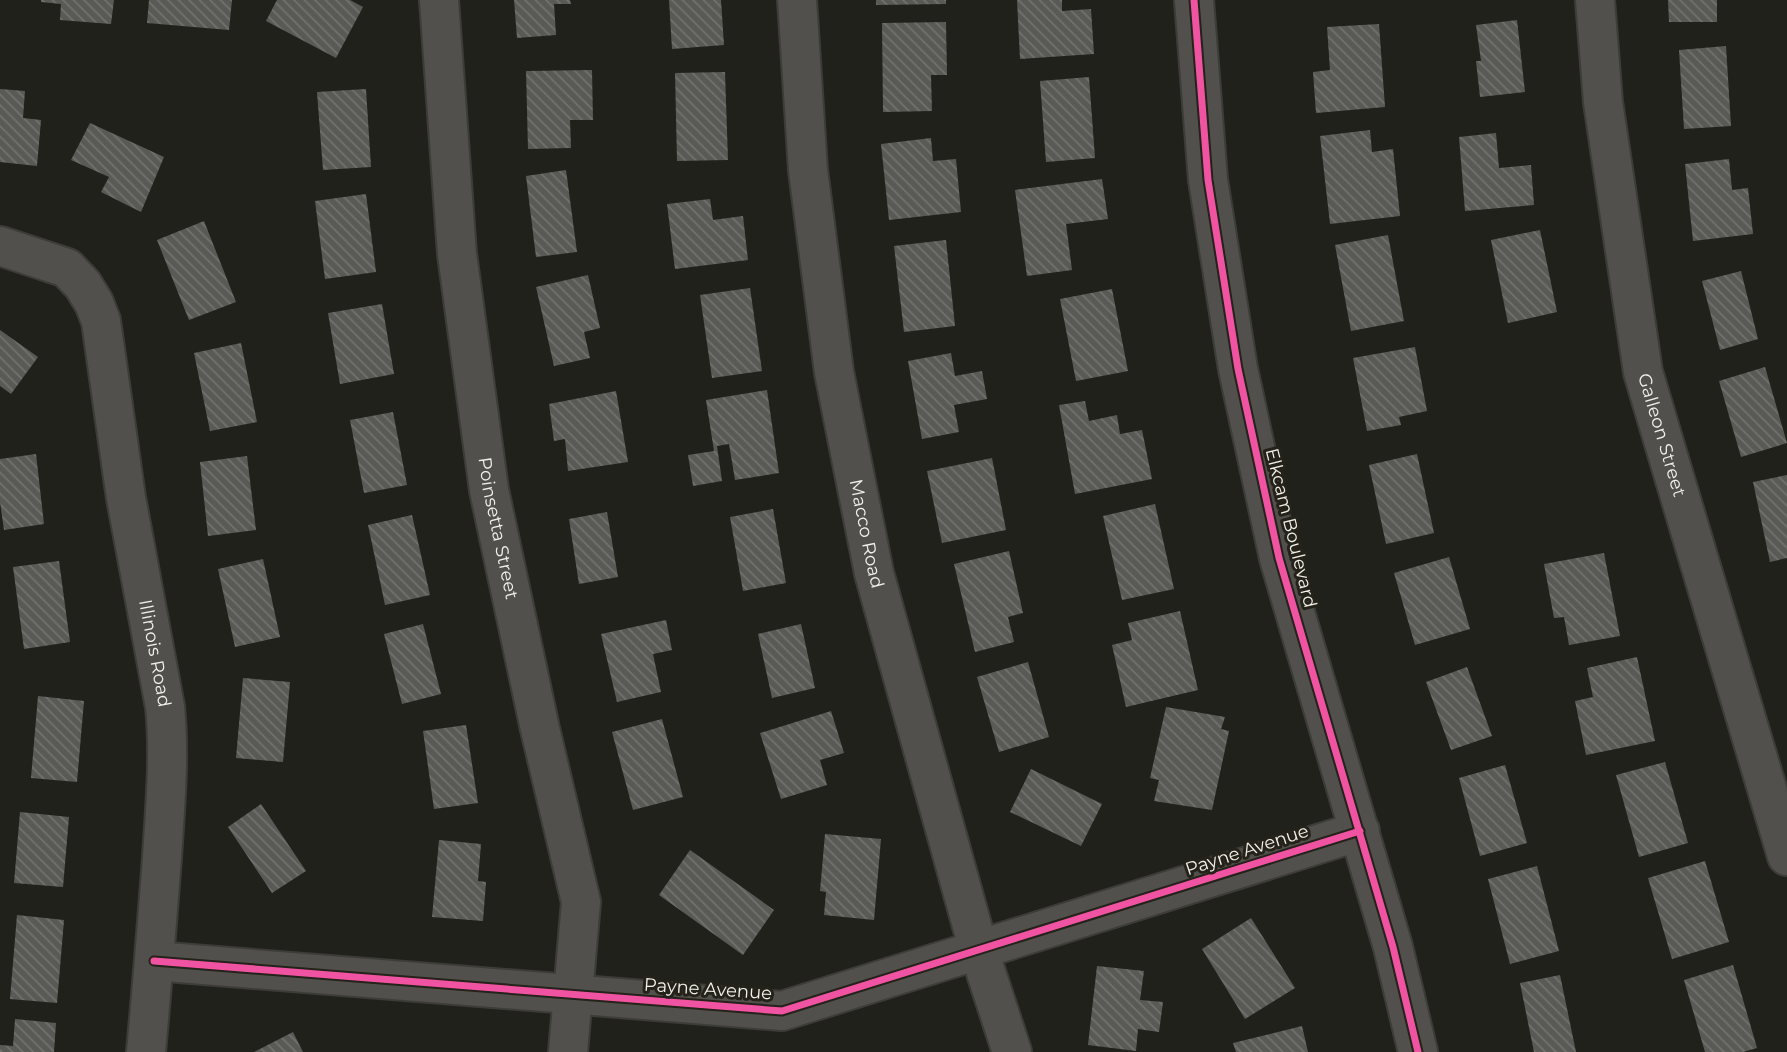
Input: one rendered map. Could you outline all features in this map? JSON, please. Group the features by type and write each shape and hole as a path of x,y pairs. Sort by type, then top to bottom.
{"street":[{"name":"Poinsetta Street","path":"439,0 457,254 489,490 540,729 581,902 568,1052"},
{"name":"Macco Road","path":"797,0 808,170 834,372 874,573 979,951 1012,1052"},
{"name":"Elkcam Boulevard","path":"1194,0 1208,180 1238,369 1279,558 1393,947 1418,1052"},
{"name":"Galleon Street","path":"1595,0 1603,102 1643,372 1787,856"},
{"name":"Illinois Road","path":"0,246 67,268 83,285 101,321 126,498 168,736 168,771 146,1052"},
{"name":"Payne Avenue","path":"154,961 782,1011 1360,831"}],"building":[{"path":"41,0 114,0 111,24 60,20 61,4"},
{"path":"149,0 232,0 229,30 147,23"},
{"path":"277,0 350,0 363,7 336,58 266,21"},
{"path":"514,0 570,0 571,4 554,4 556,35 517,38"},
{"path":"669,0 721,0 724,45 672,49"},
{"path":"876,0 946,0 946,4 876,5"},
{"path":"1017,0 1062,0 1062,11 1091,9 1094,54 1020,59"},
{"path":"1668,0 1717,0 1717,22 1669,22"},
{"path":"1517,20 1525,92 1480,97 1476,61 1481,61 1476,25"},
{"path":"946,22 947,75 931,75 932,111 883,112 882,23"},
{"path":"1379,24 1385,107 1316,113 1313,72 1330,70 1327,27"},
{"path":"1726,46 1731,126 1684,129 1679,50"},
{"path":"592,70 593,120 570,120 571,148 528,149 526,71"},
{"path":"725,72 728,160 677,161 675,73"},
{"path":"1089,77 1095,158 1046,162 1040,81"},
{"path":"0,89 25,91 23,118 41,120 37,166 0,162"},
{"path":"366,89 371,167 323,170 317,92"},
{"path":"90,123 164,157 141,212 101,192 109,177 71,160"},
{"path":"1370,130 1372,152 1393,149 1400,216 1330,224 1320,136"},
{"path":"1496,133 1499,168 1531,165 1534,205 1465,211 1459,137"},
{"path":"931,138 933,161 956,159 961,212 889,220 881,144"},
{"path":"1729,159 1732,190 1748,188 1753,234 1693,241 1685,164"},
{"path":"566,170 577,252 536,257 526,176"},
{"path":"1102,179 1108,219 1066,224 1072,270 1027,276 1015,190"},
{"path":"366,194 376,272 325,279 315,201"},
{"path":"710,199 713,220 743,216 748,260 675,269 667,204"},
{"path":"204,221 236,302 189,320 157,240"},
{"path":"1540,230 1557,312 1508,323 1491,240"},
{"path":"1388,235 1404,321 1351,331 1335,245"},
{"path":"946,240 955,326 904,332 894,246"},
{"path":"1741,271 1758,339 1720,350 1702,281"},
{"path":"588,275 600,328 584,332 590,358 554,366 536,287"},
{"path":"750,288 762,371 712,378 700,295"},
{"path":"1112,289 1128,371 1076,381 1060,299"},
{"path":"382,304 394,374 340,384 328,313"},
{"path":"0,330 38,357 11,394 0,386"},
{"path":"241,343 257,422 210,431 194,353"},
{"path":"1415,347 1427,411 1399,417 1401,425 1367,431 1353,358"},
{"path":"951,353 955,376 982,371 987,399 954,405 959,432 922,439 908,361"},
{"path":"1765,367 1787,443 1741,457 1719,381"},
{"path":"767,390 779,473 735,480 729,444 717,446 722,481 693,486 688,455 714,451 706,400"},
{"path":"616,391 628,462 568,471 565,439 554,441 549,404"},
{"path":"1085,401 1089,421 1117,415 1120,434 1142,430 1152,479 1075,494 1059,405"},
{"path":"393,412 407,485 364,493 350,420"},
{"path":"36,454 44,524 4,530 0,502 0,459"},
{"path":"1417,454 1434,533 1386,544 1369,465"},
{"path":"247,456 256,530 208,536 200,462"},
{"path":"992,458 1006,530 942,543 927,471"},
{"path":"1787,475 1787,558 1770,562 1753,482"},
{"path":"1155,504 1174,589 1122,600 1103,516"},
{"path":"773,509 786,583 743,591 730,517"},
{"path":"607,512 618,577 579,584 569,519"},
{"path":"412,515 430,595 385,605 368,525"},
{"path":"1009,551 1023,613 1008,617 1014,642 975,652 954,564"},
{"path":"1604,553 1620,636 1569,645 1564,617 1554,618 1544,564"},
{"path":"1449,557 1470,629 1415,645 1394,573"},
{"path":"263,559 280,637 235,647 218,569"},
{"path":"59,561 70,642 24,649 13,567"},
{"path":"1180,611 1198,690 1126,707 1112,645 1132,640 1128,623"},
{"path":"666,620 672,650 653,654 661,692 617,702 601,634"},
{"path":"423,624 441,694 402,704 384,634"},
{"path":"801,624 815,688 772,698 758,634"},
{"path":"1637,657 1655,741 1586,755 1575,701 1593,697 1587,668"},
{"path":"1028,662 1049,737 999,752 977,677"},
{"path":"1467,667 1492,736 1451,750 1426,682"},
{"path":"243,678 290,682 283,762 236,758"},
{"path":"38,696 84,701 77,782 31,778"},
{"path":"1166,707 1225,717 1221,729 1229,731 1212,810 1154,801 1159,780 1150,778"},
{"path":"831,711 844,753 820,760 827,785 781,799 760,733"},
{"path":"662,719 683,797 633,810 612,732"},
{"path":"466,725 478,803 434,809 423,731"},
{"path":"1665,762 1688,843 1639,857 1616,775"},
{"path":"1505,765 1527,843 1480,856 1459,778"},
{"path":"1031,769 1102,804 1081,846 1010,812"},
{"path":"261,804 306,871 272,893 228,827"},
{"path":"20,812 69,817 63,887 14,883"},
{"path":"825,834 881,839 874,920 824,915 826,892 820,891"},
{"path":"439,840 481,844 478,881 486,882 483,921 432,917"},
{"path":"690,850 774,910 743,955 659,895"},
{"path":"1705,861 1729,942 1672,959 1648,878"},
{"path":"1537,866 1559,951 1510,964 1488,879"},
{"path":"17,915 64,920 57,1003 10,999"},
{"path":"1251,918 1295,988 1245,1019 1202,949"},
{"path":"1733,965 1757,1048 1743,1052 1705,1052 1684,980"},
{"path":"1097,966 1144,971 1140,1000 1163,1002 1159,1032 1138,1029 1136,1051 1088,1045"},
{"path":"1560,975 1576,1052 1534,1052 1520,983"},
{"path":"15,1019 56,1023 54,1052 0,1052 0,1045 13,1046"},
{"path":"1302,1026 1308,1052 1236,1052 1233,1043"},
{"path":"293,1032 303,1052 254,1052"}],"cycle path":[{"path":"1194,0 1208,180 1238,369 1279,558 1393,947 1418,1052"},
{"path":"154,961 782,1011 1360,831"}]}
